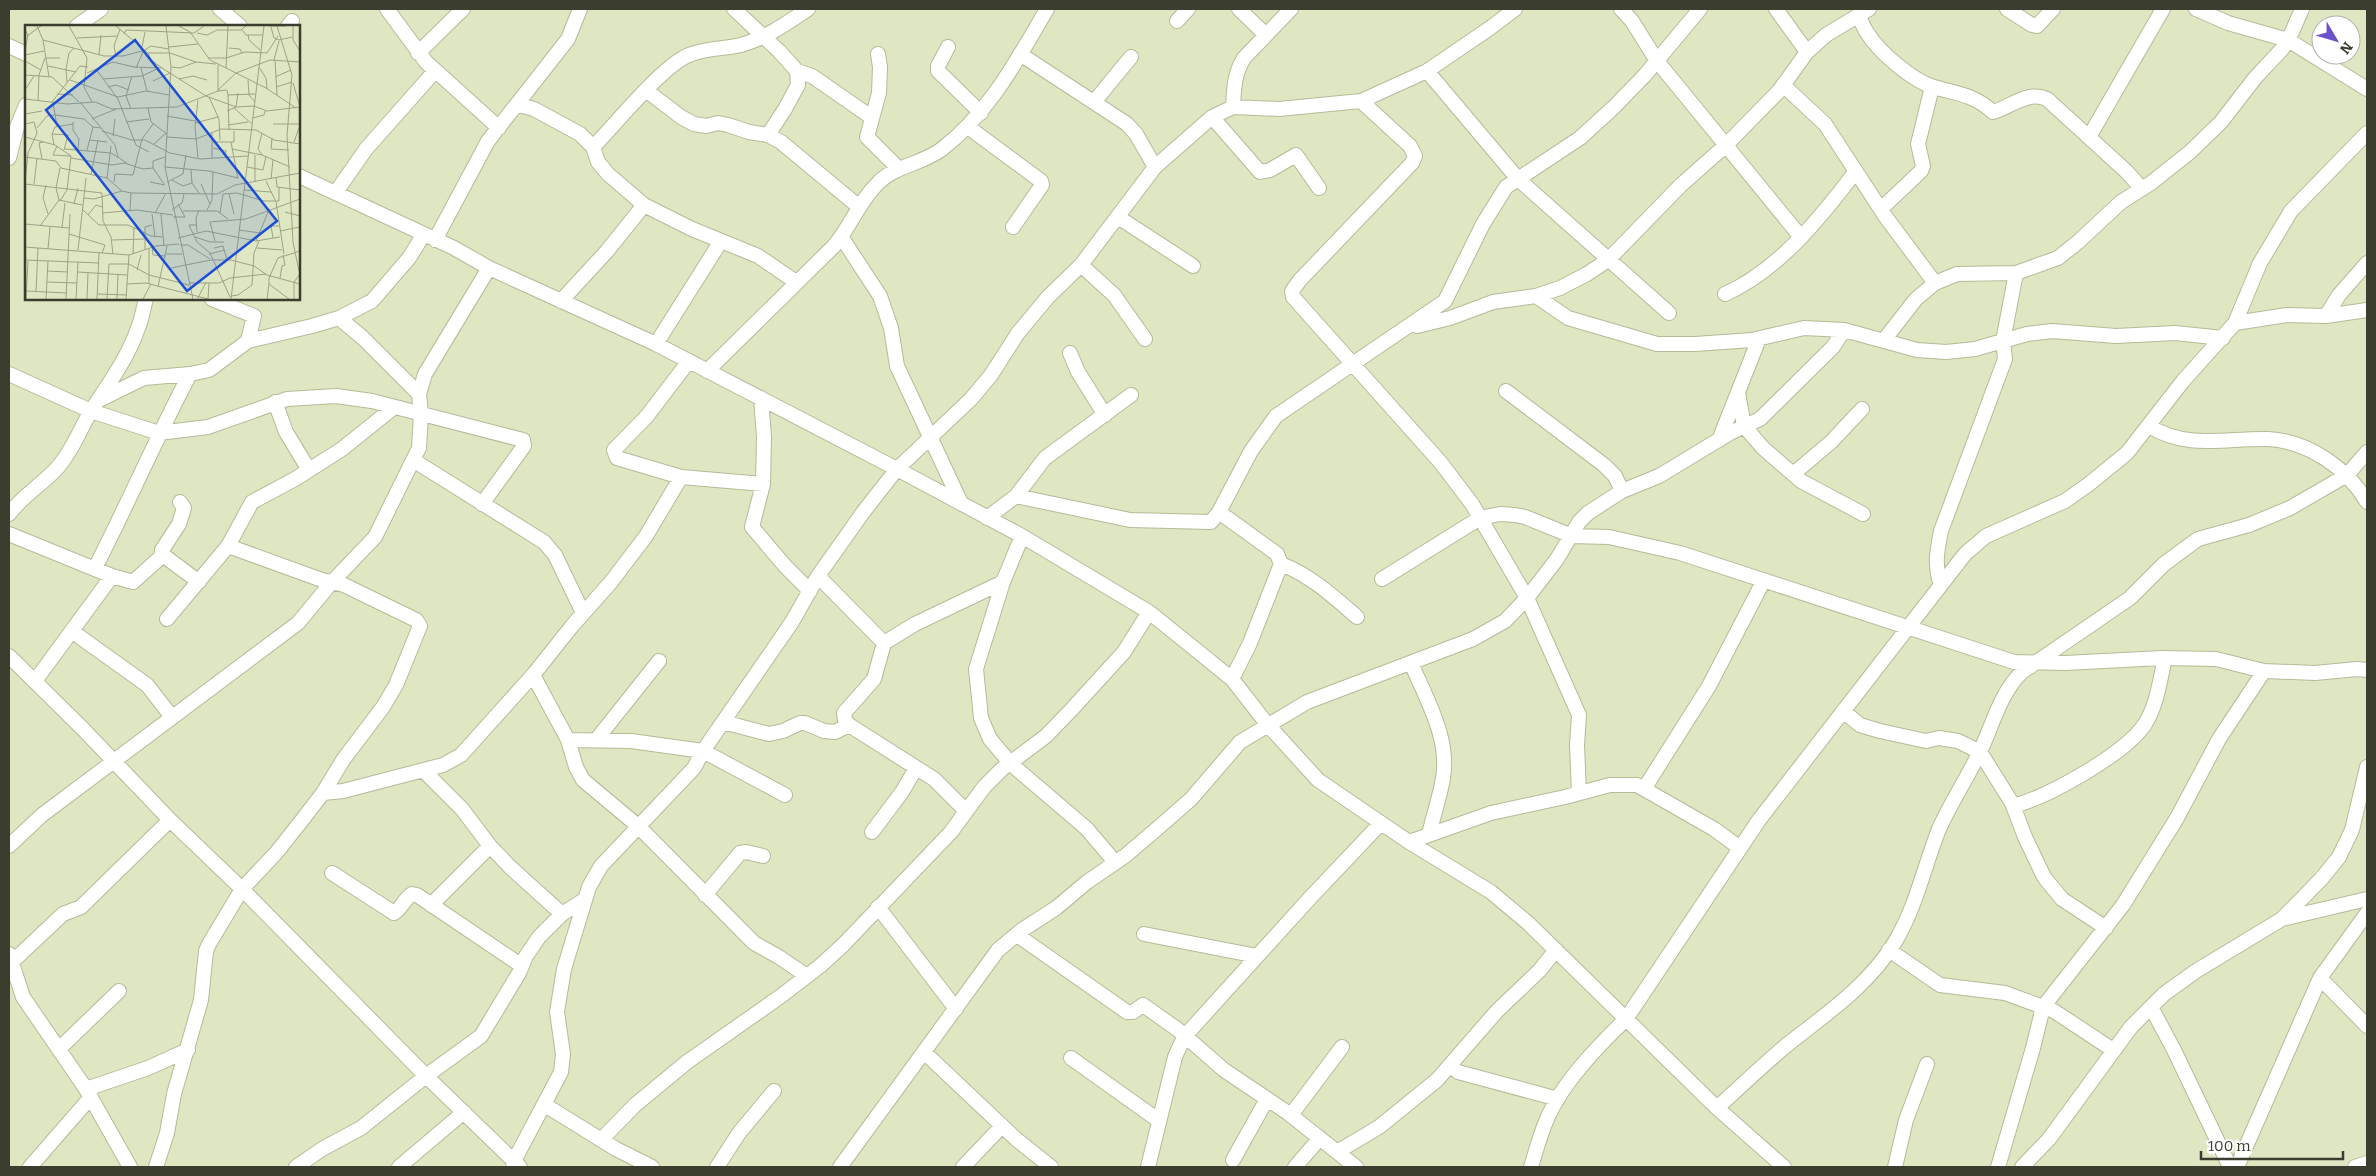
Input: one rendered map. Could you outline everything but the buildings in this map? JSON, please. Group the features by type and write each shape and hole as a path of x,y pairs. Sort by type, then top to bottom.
{"street":[{"path":"78,25 101,9"},
{"path":"220,9 239,25"},
{"path":"387,9 418,53 435,71 498,128"},
{"path":"418,53 463,9"},
{"path":"101,399 144,378 190,374 209,370 248,341 340,318 372,301 429,237 498,128 519,105 568,39 580,9"},
{"path":"734,9 779,51 797,71 812,76 871,117"},
{"path":"593,147 664,72 689,54 741,45 763,37 808,9"},
{"path":"707,370 842,238 858,206 880,180 899,169 921,162 940,150 968,127 1004,82 1047,9"},
{"path":"1177,21 1188,9"},
{"path":"1239,9 1266,35"},
{"path":"1233,107 1235,77 1238,67 1244,58 1291,9"},
{"path":"9,656 115,761 170,820 242,889 516,1165 561,1072 564,1054 557,1012 564,969 584,900 601,866 694,768 702,751 792,622 818,576 897,469 971,399 991,375 1018,333 1048,297 1081,265 1155,167 1212,118 1233,107 1279,109 1361,101 1427,71 1515,9"},
{"path":"1621,9 1632,21 1657,61 1800,236"},
{"path":"1016,496 1130,520 1211,522 1219,512 1251,451 1276,416 1407,329 1444,301 1496,201 1506,187 1580,138 1614,108 1657,61 1700,9"},
{"path":"1776,9 1807,52"},
{"path":"2008,9 2032,25 2037,26 2053,9"},
{"path":"2089,137 2163,9"},
{"path":"2196,9 2228,23 2288,40 2367,89"},
{"path":"1884,340 1916,299 1935,282 1957,274 2016,272 2058,258 2121,202 2142,189 2190,152 2221,122 2288,40 2302,9"},
{"path":"1407,329 1450,318 1493,302 1536,296 1560,288 1587,274 1608,260 1681,185 1725,146 1783,85 1807,52 1826,35 1864,13 1868,34 1890,58 1906,71 1932,87 1970,96 1993,112 2030,96 2039,95 2047,99 2127,172 2142,189"},
{"path":"9,46 25,54"},
{"path":"948,48 938,66 938,71 981,113"},
{"path":"878,54 879,93 866,136 899,169"},
{"path":"1020,54 1127,124 1136,134 1155,167"},
{"path":"1094,102 1130,57"},
{"path":"336,192 366,149 435,71"},
{"path":"768,135 786,109 798,85 797,71"},
{"path":"1427,71 1518,178 1669,313"},
{"path":"1783,85 1818,116 1881,209 1935,282"},
{"path":"1881,209 1907,185 1923,166 1918,144 1932,87"},
{"path":"647,91 680,117 694,124 706,126 718,123 749,132 768,135 781,142 858,206"},
{"path":"1361,101 1410,146 1415,156 1412,163 1292,291 1298,303 1441,463 1480,518 1527,598 1579,714 1576,745 1578,794"},
{"path":"519,105 534,109 560,121 580,134 593,147 598,162 608,174 644,205 692,229 758,256 796,282"},
{"path":"9,158 16,127 25,107"},
{"path":"1212,118 1260,172 1270,170 1296,155 1319,188"},
{"path":"968,127 1041,181 1042,185 1013,227"},
{"path":"1531,1167 1547,1118 1558,1099 1602,1042 1626,1019 1740,848 1941,585 1976,543 1986,536 2065,501 2090,484 2127,453 2183,380 2235,323 2260,263 2291,211 2367,133"},
{"path":"1725,294 1744,286 1764,271 1800,236 1839,193 1856,170"},
{"path":"300,176 454,248 489,268 656,344 707,370 1022,536 1149,612 1232,680 1267,724 1318,780 1409,842 1491,892 1528,923 1718,1108 1784,1167"},
{"path":"561,300 607,252 644,205"},
{"path":"1118,218 1193,266"},
{"path":"842,238 880,296 889,321 897,366 961,503"},
{"path":"656,344 721,241"},
{"path":"2326,316 2339,295 2367,263"},
{"path":"1081,265 1114,296 1145,339"},
{"path":"9,846 42,815 298,623 332,582 375,537 419,448 421,414 419,394 425,374 489,268"},
{"path":"1941,585 1936,572 1936,557 1941,531 2005,359 2006,349 2003,341 2016,272"},
{"path":"1536,296 1568,318 1657,344 1695,344 1759,339 1804,328 1844,330 1917,350 1946,352 1975,349 2052,331 2116,336 2174,334 2223,338"},
{"path":"9,514 22,498 60,465 91,411 101,399 138,330 146,300"},
{"path":"214,300 254,316 248,341"},
{"path":"2235,323 2287,315 2326,316 2367,310"},
{"path":"340,318 363,338 419,394"},
{"path":"846,1164 998,950 1115,862 1191,799 1240,742 1267,724 1307,702 1411,663 1481,634 1504,621 1527,598 1572,536 1579,522 1588,513 1622,492 1659,476 1719,440 1760,419 1832,347 1844,330"},
{"path":"1719,440 1759,339"},
{"path":"1070,353 1078,372 1105,415"},
{"path":"689,361 648,416 614,450 617,458 681,476 763,484"},
{"path":"9,374 91,411 159,433 208,427 287,399 336,396 352,397 523,440 524,446 482,504"},
{"path":"95,568 129,501 159,433 190,374"},
{"path":"1506,392 1604,465 1615,476 1622,492"},
{"path":"1738,393 1744,426 1764,448 1801,481 1863,514"},
{"path":"987,518 1016,496 1045,458 1131,395"},
{"path":"761,398 764,436 763,484 752,527 785,566 810,591"},
{"path":"275,402 286,432 309,470"},
{"path":"167,619 228,546 252,502 342,449 392,408"},
{"path":"1793,474 1832,442 1862,410"},
{"path":"2149,426 2161,434 2187,439 2223,442 2267,439 2304,447 2347,475 2367,502"},
{"path":"1718,1108 1757,1070 1846,998 1870,975 1889,950 1914,903 1938,832 1980,752 2011,683 2033,663 2130,598 2164,564 2198,539 2272,517 2347,475 2367,452"},
{"path":"413,460 550,548 583,613"},
{"path":"323,793 343,791 443,765 461,755 533,675 583,613 611,582 646,536 681,476"},
{"path":"180,502 184,508 178,524 162,550 163,555 198,582"},
{"path":"1219,512 1277,554 1282,564 1296,570 1357,617"},
{"path":"1382,579 1480,518 1500,514 1515,515 1572,536 1609,537 1680,553 2014,662 2033,663 2165,658 2216,659 2264,671 2315,674 2357,669 2367,670"},
{"path":"9,534 112,576 136,581 163,555"},
{"path":"1022,536 1003,582 976,669 981,718 990,739 1011,764 1086,828 1115,862"},
{"path":"156,1167 167,1133 174,1094 201,1000 206,951 242,889 276,853 323,793 332,775 372,723 396,685 420,626 416,620 379,601 332,582 228,546"},
{"path":"1232,680 1250,643 1282,564"},
{"path":"35,681 73,632 112,576"},
{"path":"818,576 884,643"},
{"path":"1644,789 1709,686 1764,580"},
{"path":"965,810 934,778 849,726 845,720 844,713 874,678 884,643 915,624 1003,582"},
{"path":"601,1140 636,1105 686,1062 807,976 843,945 951,832 965,810 984,787 1002,769 1046,736 1124,652 1149,612"},
{"path":"73,632 147,685 172,717"},
{"path":"2013,806 2032,802 2064,785 2112,753 2134,735 2144,725 2150,714 2165,658"},
{"path":"596,740 659,661"},
{"path":"1411,663 1436,721 1443,754 1443,777 1429,834"},
{"path":"1998,1167 2034,1048 2043,1007 2106,928 2158,849 2197,784 2219,739 2264,671"},
{"path":"533,675 568,740 576,767 583,780 638,826 754,943 780,957 807,976"},
{"path":"1843,711 1860,725 1880,731 1926,741 1939,738 1958,741 1980,752 2013,806 2025,838 2044,877 2062,899 2106,928"},
{"path":"723,722 769,734 783,731 800,723 805,723 824,731 835,732 849,726"},
{"path":"568,740 630,740 702,751 785,795"},
{"path":"2022,1167 2049,1140 2113,1050 2150,1007 2196,970 2282,919 2307,895 2339,857 2352,830 2367,767"},
{"path":"872,832 902,792 916,768"},
{"path":"423,770 462,808 490,846 510,867 562,914"},
{"path":"1409,842 1491,812 1578,794 1610,785 1637,785 1714,829 1740,848"},
{"path":"130,1167 88,1093 23,997 10,958 63,914 81,907 170,820"},
{"path":"1148,1167 1175,1057 1184,1037 1256,956 1381,823"},
{"path":"432,905 490,846"},
{"path":"705,895 740,853 746,852 763,856"},
{"path":"332,873 394,913 412,894 432,905 522,966"},
{"path":"2307,895 2314,912"},
{"path":"296,1167 322,1149 360,1128 481,1036 526,956 539,937 562,914 584,900"},
{"path":"878,907 956,1009"},
{"path":"2282,919 2314,912 2365,910"},
{"path":"2237,1167 2320,978 2365,910"},
{"path":"1144,934 1256,956"},
{"path":"1017,935 1126,1012 1133,1012 1143,1006 1177,1029 1224,1070 1291,1115 1356,1167"},
{"path":"1337,1152 1379,1127 1401,1111 1451,1066 1497,1011 1540,972 1556,950"},
{"path":"1889,950 1940,984 2005,993 2054,1011 2113,1050"},
{"path":"2320,978 2367,1026"},
{"path":"59,1049 119,991"},
{"path":"2150,1007 2178,1059 2230,1167"},
{"path":"1291,1115 1342,1047"},
{"path":"30,1167 88,1093 188,1050"},
{"path":"924,1052 1047,1166"},
{"path":"1071,1058 1158,1120"},
{"path":"1895,1167 1906,1120 1927,1064"},
{"path":"1451,1066 1458,1072 1558,1099"},
{"path":"717,1167 739,1134 774,1090"},
{"path":"1233,1160 1267,1099"},
{"path":"545,1105 601,1140 652,1167"},
{"path":"399,1167 464,1112"},
{"path":"964,1167 1002,1126"},
{"path":"1294,1167 1320,1138"},
{"path":"2355,1167 2367,1163"}]}
